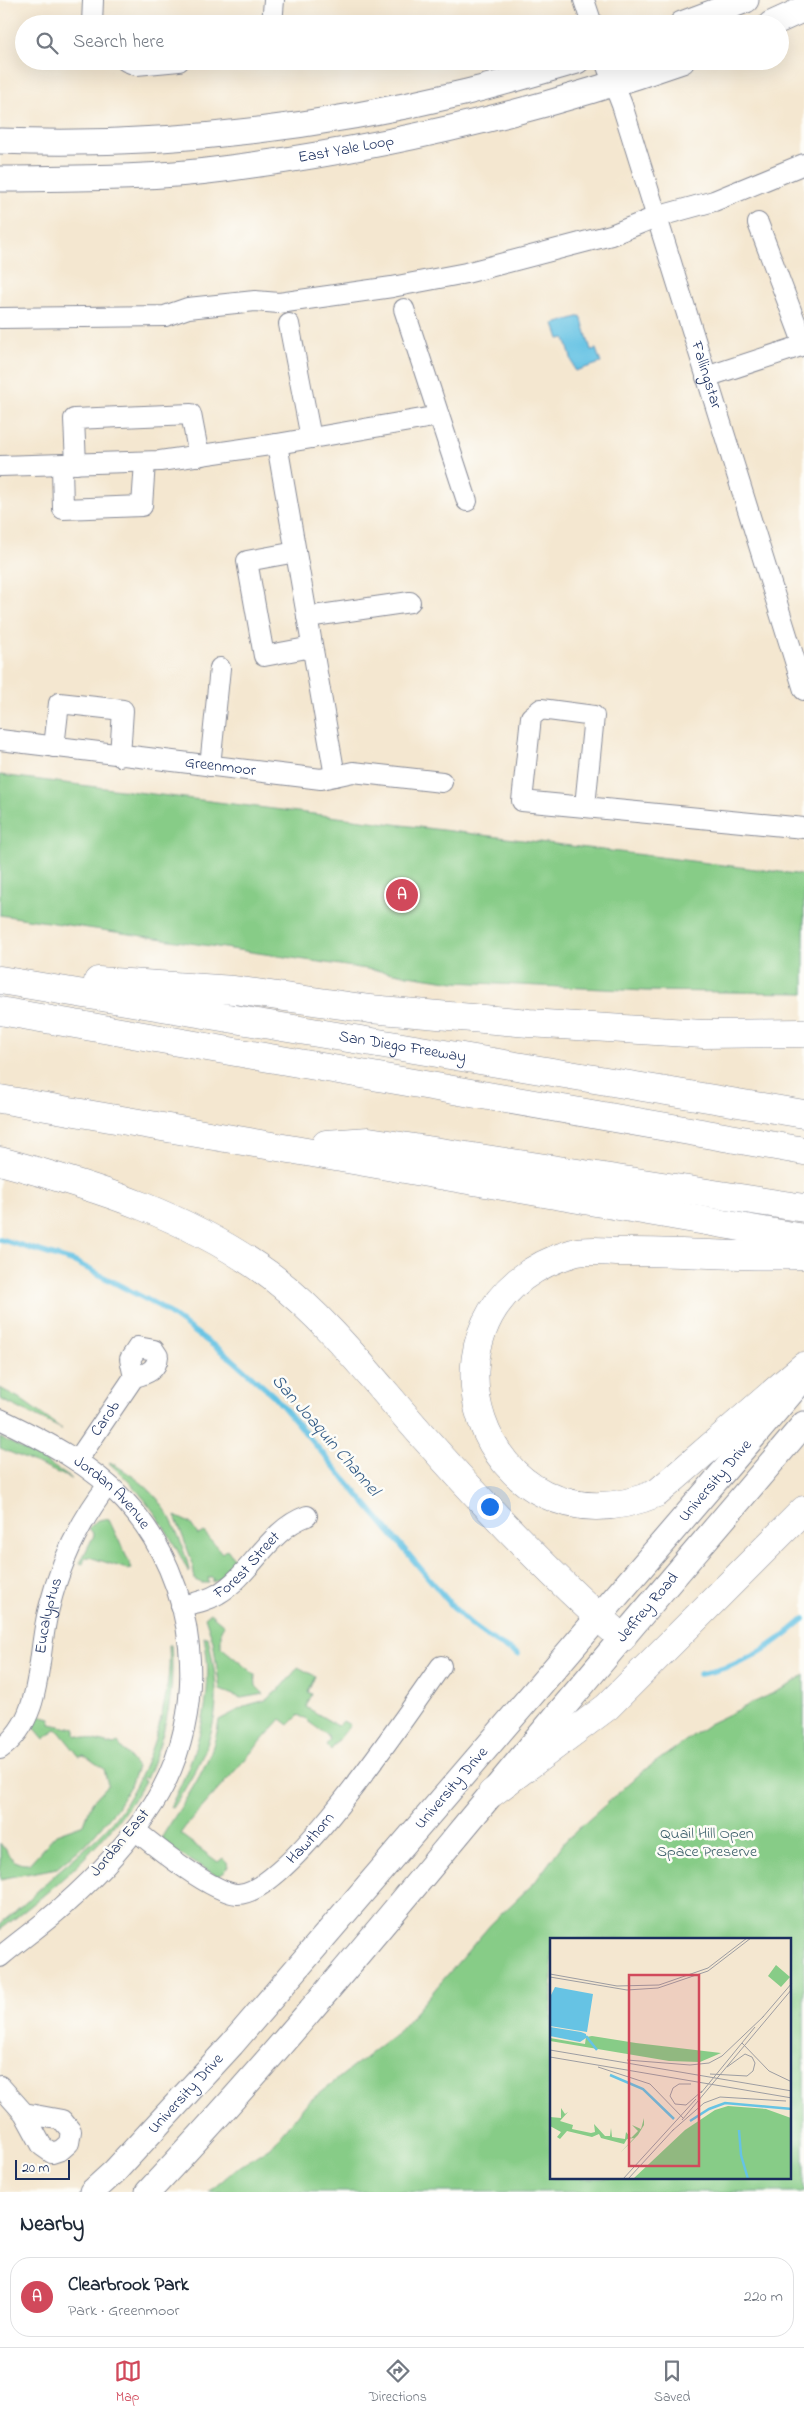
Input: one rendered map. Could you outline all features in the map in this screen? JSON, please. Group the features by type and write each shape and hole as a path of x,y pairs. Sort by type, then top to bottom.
{"highway":[{"path":"0,975 234,990 370,1008 529,1023 703,1034 804,1033"},
{"name":"San Diego Freeway","path":"0,980 804,1114"},
{"path":"0,1011 804,1151"},
{"path":"0,1099 804,1238"},
{"path":"282,1147 369,1141 804,1208"},
{"path":"0,1161 87,1185 135,1202 204,1234 272,1278 330,1331 478,1498 508,1526 572,1594 622,1638"},
{"path":"804,1255 756,1258 673,1251 576,1252 556,1259 515,1285 493,1312 476,1350 474,1390 483,1430 507,1466 523,1481 541,1492 576,1504 595,1507 616,1506 638,1501 657,1493 804,1366"},
{"path":"492,1793 607,1707 804,1510"}],"main road":[{"path":"706,15 746,0"},
{"path":"789,16 804,9"},
{"name":"East Yale Loop","path":"0,141 49,142 150,139 249,130 343,117 463,93 545,70"},
{"name":"East Yale Loop","path":"0,179 95,177 221,169 330,153 457,126 615,84 656,70"},
{"name":"University Drive","path":"92,2192 116,2171 232,2044 597,1616 640,1570 804,1377"},
{"name":"Jeffrey Road","path":"492,1793 804,1424"},
{"path":"148,2192 201,2136 381,1929 492,1793"}],"street":[{"path":"92,15 93,0"},
{"path":"273,15 274,0"},
{"path":"584,0 589,15"},
{"name":"Fallingstar","path":"609,70 615,84 804,690"},
{"path":"0,318 164,316 188,308 255,301 279,303 392,288 520,260 610,235 656,218 714,201 804,164"},
{"path":"706,377 804,345 758,223"},
{"path":"404,310 467,501"},
{"path":"289,324 311,438"},
{"path":"145,462 142,506 63,510 74,419 191,414 199,456"},
{"path":"0,466 145,462 199,456 439,416"},
{"path":"277,444 335,776"},
{"path":"296,552 247,562 264,656 312,647"},
{"path":"307,617 410,602"},
{"path":"210,766 220,668"},
{"path":"54,747 59,703 123,710 120,756"},
{"path":"585,806 594,716 541,708 531,717 522,801 804,828"},
{"name":"Greenmoor","path":"0,740 321,779 353,772 442,782"},
{"name":"Carob","path":"77,1461 134,1377"},
{"name":"Jordan Avenue","path":"0,1419 40,1439 77,1461 108,1485 143,1522 160,1548 181,1606"},
{"name":"Eucalyptus","path":"0,1749 11,1741 27,1719 35,1692 48,1610 59,1575 72,1542 95,1501 108,1485"},
{"name":"Forest Street","path":"181,1606 218,1594 233,1582 291,1523 307,1516"},
{"name":"Jordan East","path":"0,1957 62,1908 135,1830 163,1786 174,1762 184,1732 190,1703 191,1673 188,1641 181,1606"},
{"name":"Hawthorn","path":"135,1830 178,1862 222,1890 238,1894 252,1891 286,1864 325,1823 349,1794 441,1666"},
{"path":"0,2086 24,2113"}],"green space":[{"path":"0,775 804,875 804,993 646,991 455,982 0,915"},
{"path":"0,1388 19,1398 62,1429 0,1399"},
{"path":"0,1437 45,1461 72,1479 0,1448"},
{"path":"110,1462 145,1486 162,1505 181,1543 189,1573 173,1541 155,1514 145,1500"},
{"path":"175,1516 190,1523 198,1535 204,1532 222,1553 227,1549 236,1561 220,1579 213,1582 213,1578 208,1578 209,1583 195,1580 192,1561"},
{"path":"109,1520 132,1568 127,1569 89,1557 85,1558 83,1564 80,1563 94,1535 89,1528 96,1521"},
{"path":"210,1613 224,1625 221,1630 221,1647 255,1675 256,1686 264,1694 241,1698 220,1690 213,1641 205,1617"},
{"path":"204,1637 208,1637 213,1664 216,1707 204,1753 172,1808 170,1807 188,1767 202,1725 208,1682"},
{"path":"169,1645 171,1645 172,1680 168,1714 153,1763 146,1779 144,1777 142,1779 145,1781 115,1824 80,1863 41,1898 0,1930 0,1925 105,1830 125,1804 146,1762 162,1714 167,1690"},
{"path":"298,1667 315,1676 308,1692 312,1694 306,1707 338,1726 343,1721 350,1725 331,1750 326,1745 330,1740 327,1735 299,1715 289,1725 281,1719 185,1827 180,1834 218,1862 223,1858 227,1862 228,1867 219,1877 159,1842 204,1768 216,1736 219,1720 248,1705 266,1700 283,1686"},
{"name":"Quail Hill Open Space Preserve","path":"804,1675 804,2192 209,2192 236,2169 270,2147 307,2103 400,2030 491,1924 535,1882 566,1840 642,1772 709,1724 788,1686"},
{"path":"35,1716 51,1718 50,1724 75,1729 75,1735 114,1745 118,1743 137,1767 130,1786 116,1809 87,1843 57,1868 0,1879 0,1843 15,1861 29,1864 56,1834 84,1824 92,1802 108,1785 104,1769 84,1755 79,1756 57,1729 44,1739 32,1725"}],"water":[{"path":"581,316 591,350 596,349 601,363 575,371 565,338 559,339 554,324"}],"waterway":[{"name":"San Joaquin Channel","path":"0,1239 75,1262 159,1306 232,1359 274,1396 455,1609 484,1635 518,1654"},
{"name":"San Joaquin Channel","path":"700,1674 743,1661 768,1647 804,1619"}],"place":[{"name":"Clearbrook Park","path":"402,895"}]}
